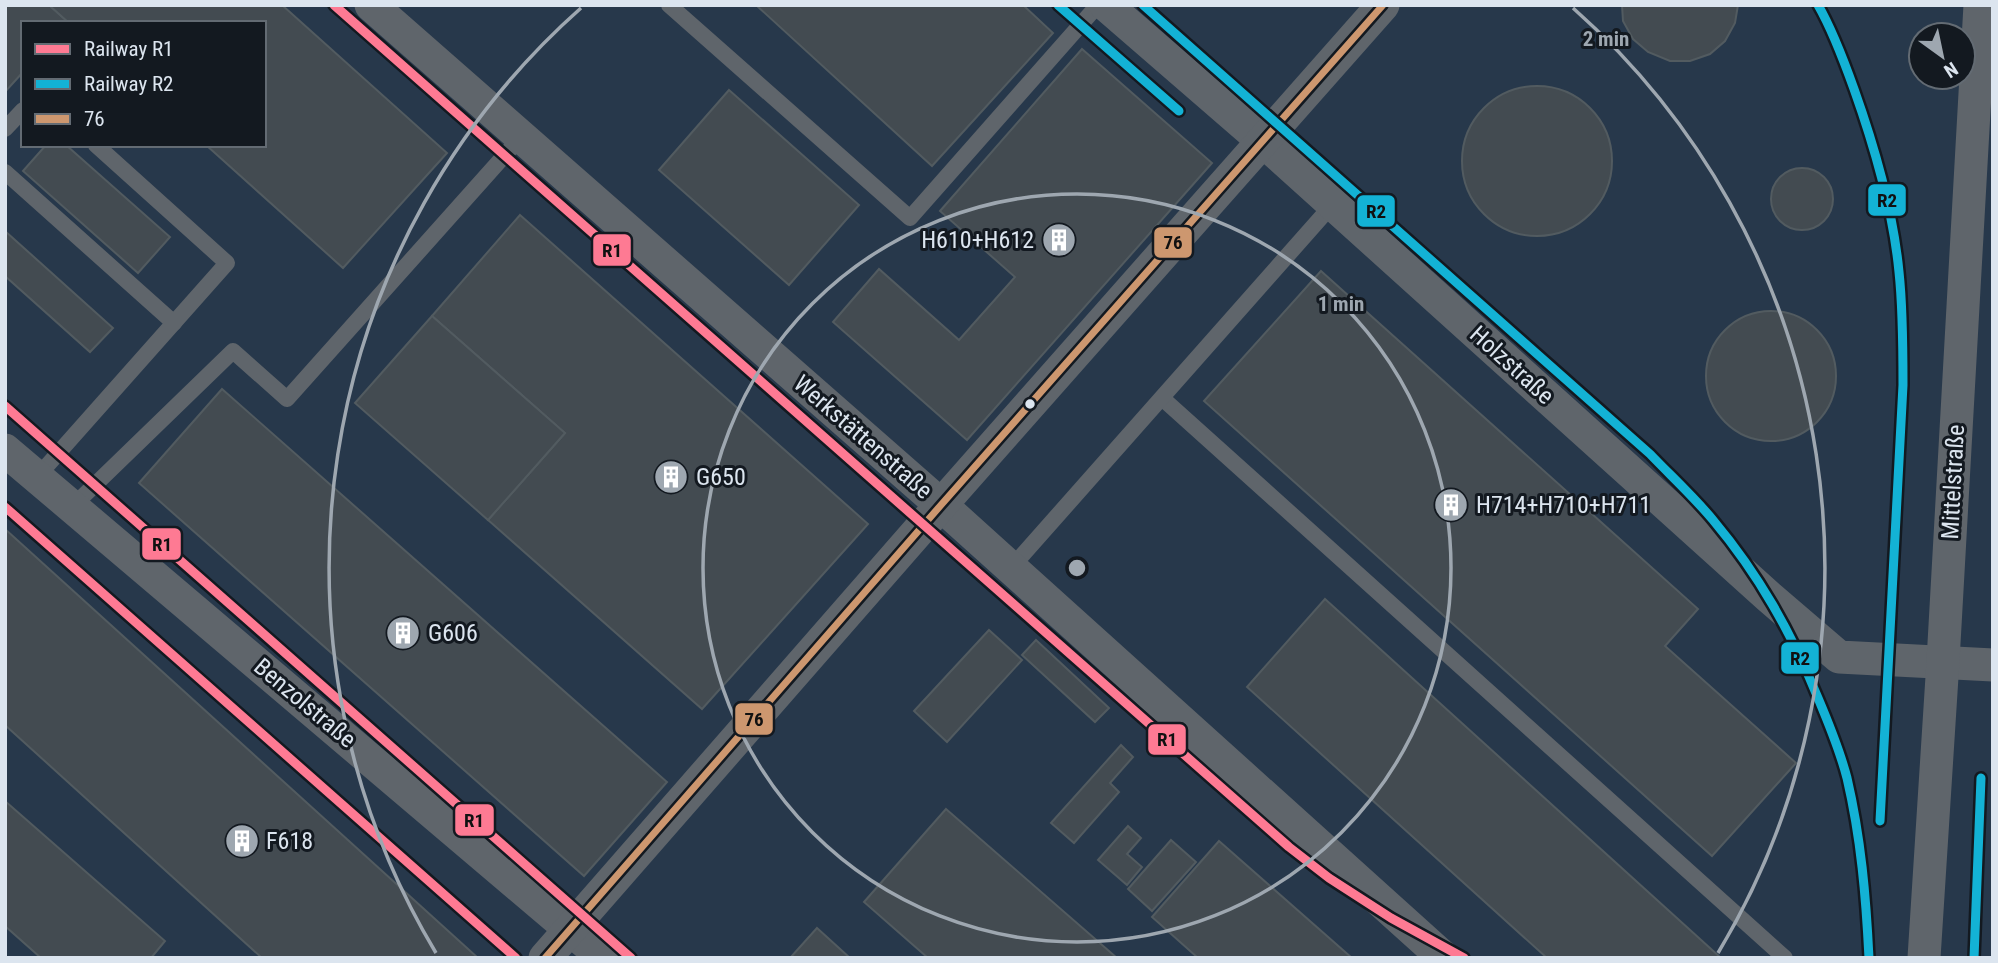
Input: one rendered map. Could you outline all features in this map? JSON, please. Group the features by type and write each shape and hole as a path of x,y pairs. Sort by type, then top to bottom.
{"street":[{"name":"Werkstättenstraße","path":"371,5 941,505 1444,958"},
{"name":"Holzstraße","path":"1106,5 1263,141 1839,657 1993,665"},
{"path":"545,958 1383,5"},
{"name":"Mittelstraße","path":"1924,958 1980,5"},
{"name":"Benzolstraße","path":"5,450 604,958"}],"lane":[{"path":"670,5 910,218 1098,5"},
{"path":"6,125 21,112"},
{"path":"72,506 233,351 287,399 521,136"},
{"path":"37,477 227,263 98,147"},
{"path":"5,172 174,323"},
{"path":"1011,568 1333,204"},
{"path":"1162,398 1785,958"}],"shaded area":[{"path":"5,5 1993,5 1993,958 5,958"}],"building":[{"path":"5,5 49,5 67,21 21,21 21,74 5,92"},
{"path":"49,5 282,5 447,153 343,268 208,147 266,147 266,21 67,21"},
{"path":"756,5 1023,5 1053,33 932,166"},
{"path":"1622,5 1738,5 1735,23 1725,41 1710,54 1690,61 1670,61 1648,52 1633,39 1623,21"},
{"name":"H610+H612","path":"1082,49 1212,163 967,440 833,322 879,269 959,340 1015,277 940,211"},
{"path":"1537,86 1566,92 1590,108 1606,132 1612,161 1606,190 1590,214 1566,230 1537,236 1508,230 1484,214 1468,190 1462,161 1468,132 1484,108 1508,92"},
{"path":"729,90 859,205 789,285 659,170"},
{"path":"44,147 68,147 170,237 138,273 23,171"},
{"path":"1796,168 1808,168 1824,177 1831,187 1831,211 1824,221 1808,230 1796,230 1785,225 1776,216 1771,205 1771,193 1776,182 1785,173"},
{"name":"G650","path":"520,215 868,524 702,709 488,520 565,433 432,316"},
{"path":"5,231 113,328 90,352 5,276"},
{"name":"H714+H710+H711","path":"1321,271 1698,609 1665,646 1796,763 1712,856 1204,401"},
{"path":"1771,311 1796,316 1817,330 1831,351 1836,376 1831,401 1817,422 1796,436 1771,441 1746,436 1725,422 1711,401 1706,376 1711,351 1725,330 1746,316"},
{"path":"432,316 565,433 488,520 355,403"},
{"name":"G606","path":"222,389 667,782 584,876 139,483"},
{"name":"F618","path":"5,529 478,958 262,958 5,725"},
{"path":"1325,599 1721,958 1547,958 1247,687"},
{"path":"989,630 1022,660 947,742 914,711"},
{"path":"1036,640 1109,708 1095,722 1022,655"},
{"path":"1121,745 1133,757 1110,783 1119,792 1074,843 1051,823"},
{"path":"5,801 165,941 151,958 41,958 5,926"},
{"path":"946,809 1117,958 928,958 864,902"},
{"path":"1128,826 1141,838 1127,854 1142,867 1127,885 1098,860"},
{"path":"1171,840 1196,862 1152,911 1128,889"},
{"path":"1219,841 1352,958 1198,958 1152,917"},
{"path":"817,928 850,958 790,958"}],"rail line":[{"name":"R1","path":"334,5 1289,847 1329,878 1391,918 1464,958"},
{"name":"R2","path":"1058,5 1179,111"},
{"name":"R2","path":"1143,5 1650,454 1698,503 1730,541 1785,627 1808,674 1841,758 1852,800 1859,845 1869,958"},
{"name":"R2","path":"1818,5 1842,57 1876,156 1888,202 1900,286 1903,385 1880,821"},
{"name":"R1","path":"5,406 631,958"},
{"name":"R1","path":"5,507 516,958"},
{"name":"R2","path":"1974,958 1981,778"}],"transit line":[{"name":"76","path":"545,958 1383,5"}],"place":[{"name":"H610+H612","path":"1059,240"},
{"name":"G650","path":"671,477"},
{"name":"H714+H710+H711","path":"1451,505"},
{"name":"G606","path":"403,633"},
{"name":"F618","path":"242,841"}]}
